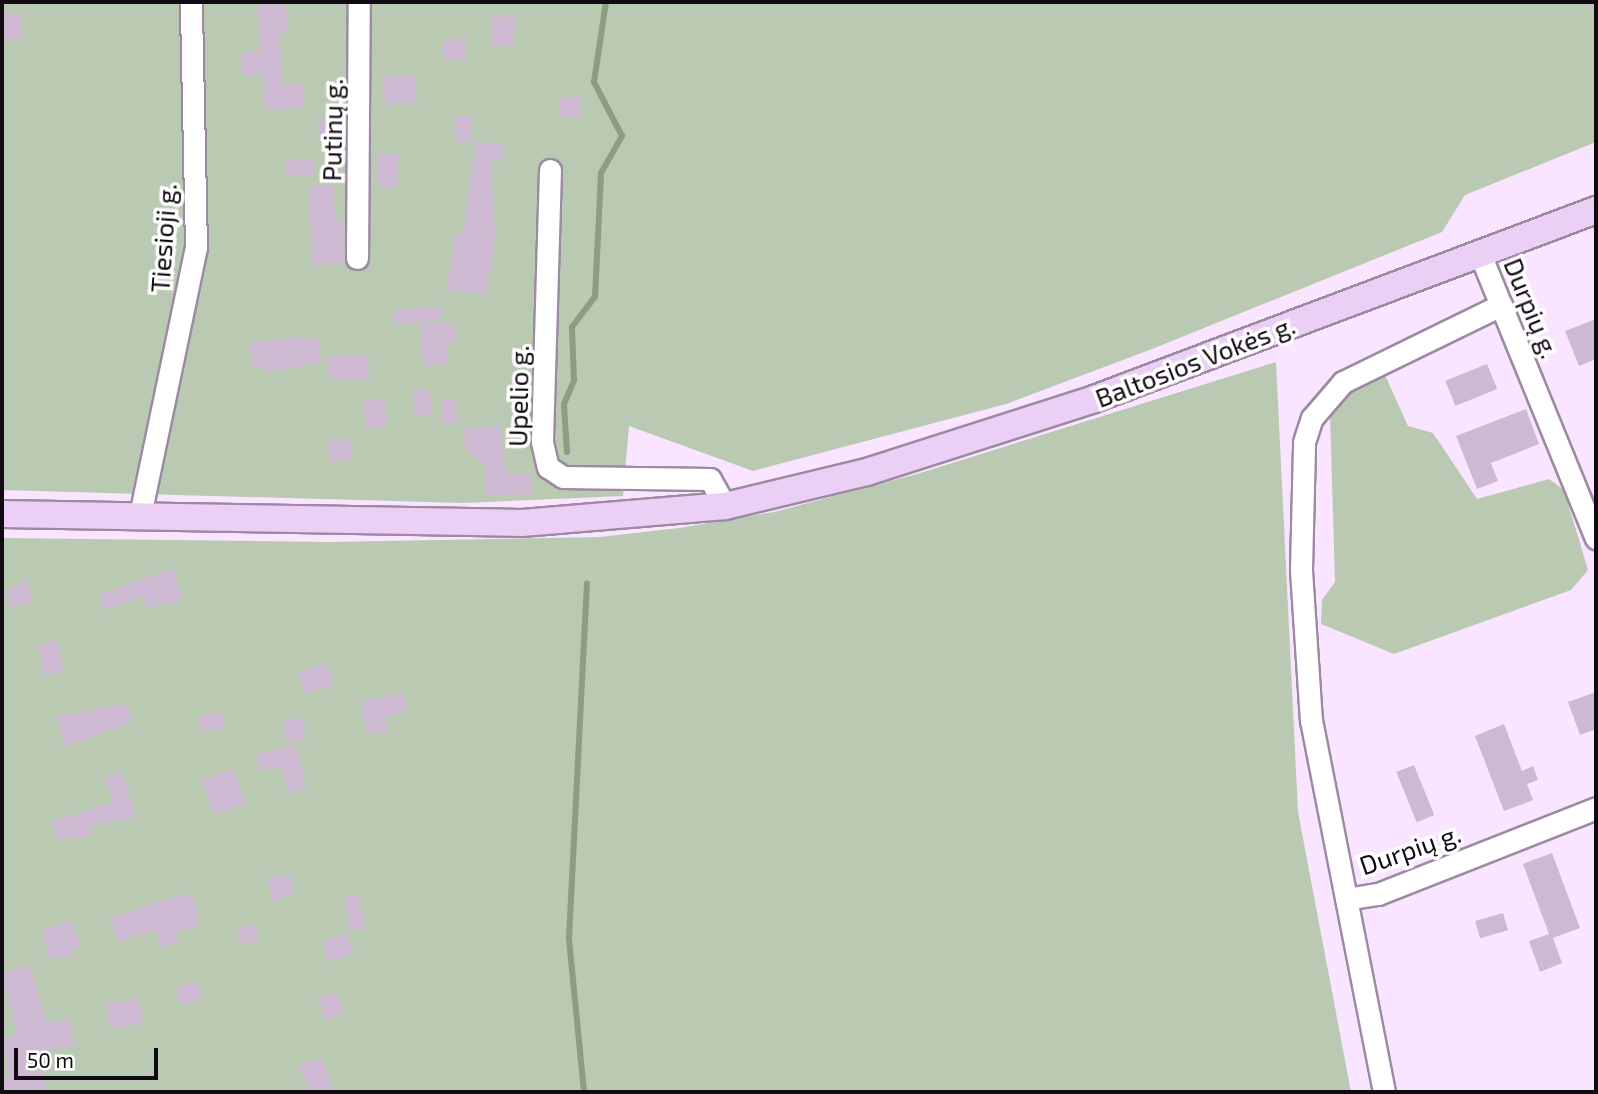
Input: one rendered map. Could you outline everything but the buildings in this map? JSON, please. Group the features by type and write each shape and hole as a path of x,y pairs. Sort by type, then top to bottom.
{"main road":[{"name":"Baltosios Vokės g.","path":"2,514 140,514 523,523 725,506 788,493 1094,399 1596,210"}],"street":[{"name":"Tiesioji g.","path":"140,514 197,248 191,2"},
{"name":"Putinų g.","path":"357,258 359,2"},
{"name":"Upelio g.","path":"550,170 542,442 548,467 563,477 710,479 725,506"},
{"name":"Durpių g.","path":"1480,254 1596,538"},
{"path":"1346,899 1305,662 1304,442 1312,418 1343,382 1501,305"},
{"name":"Durpių g.","path":"1384,1092 1346,899 1378,894 1596,808"}],"green space":[{"path":"2,2 1596,2 1596,142 1465,195 1442,232 1152,349 1006,404 753,471 629,426 623,496 462,503 2,490"},
{"path":"1276,362 1298,812 1351,1092 2,1092 2,538 328,542 600,537 679,528 774,512 917,474"},
{"path":"1385,375 1408,426 1433,433 1477,499 1549,479 1564,490 1588,570 1571,590 1394,654 1321,624 1322,600 1335,582 1330,414 1359,382"}],"waterway":[{"path":"567,452 564,404 574,380 572,327 595,297 601,173 622,136 594,82 606,2"},
{"path":"584,1092 569,938 587,583"}]}
